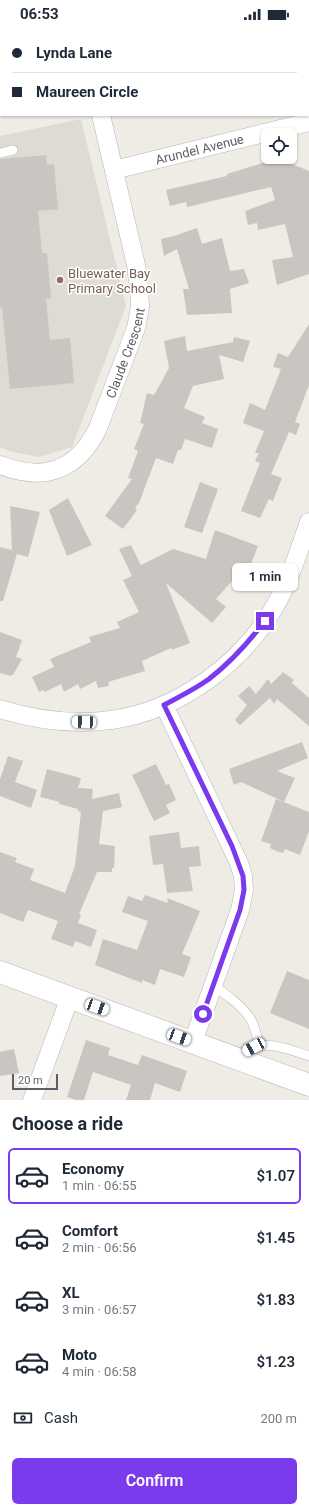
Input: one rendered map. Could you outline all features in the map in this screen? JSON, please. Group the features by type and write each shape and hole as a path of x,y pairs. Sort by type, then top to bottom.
{"street":[{"name":"Claude Crescent","path":"2,466 21,472 38,474 51,472 82,455 92,441 98,428 136,328 140,307 139,286 101,116"},
{"name":"Arundel Avenue","path":"114,170 309,122"},
{"path":"0,709 37,719 84,722 111,720 164,705 209,679 240,652 275,606 294,563 309,522"},
{"path":"164,705 232,846 243,876 244,890 240,910 193,1042"},
{"path":"0,972 309,1085"},
{"path":"32,1100 70,998"}],"lane":[{"path":"0,153 13,150"},
{"path":"213,986 231,999 248,1016 254,1026 259,1045"},
{"path":"239,1059 246,1051 259,1045 284,1048 309,1056"}],"shaded area":[{"name":"Bluewater Bay Primary School","path":"81,119 126,306 72,447 39,457 9,451 0,447 0,136"}],"building":[{"path":"46,155 47,165 54,164 58,209 38,211 42,253 47,253 51,298 46,299 50,340 70,338 74,383 10,389 2,307 0,308 0,159"},
{"path":"261,164 292,164 309,171 309,274 277,285 272,260 293,257 285,224 258,230 257,223 248,225 245,211 275,200 271,187 187,207 186,202 170,206 166,190 227,176 227,174"},
{"path":"197,228 202,244 222,238 230,271 244,269 249,283 230,289 232,313 187,315 183,289 189,289 177,249 164,256 161,239"},
{"path":"309,324 309,385 295,422 300,424 296,435 289,432 271,474 282,478 273,501 269,499 260,518 241,511 260,463 255,461 259,453 255,453 264,431 243,423 250,403 265,410 281,369 273,367 278,353 288,357"},
{"path":"185,336 187,351 233,342 234,337 250,341 243,362 219,355 224,379 193,386 184,408 205,417 202,423 218,429 212,448 185,439 181,450 178,450 173,464 156,458 139,503 135,508 137,510 123,529 105,516 132,479 128,478 138,451 134,449 144,424 140,423 147,393 154,395 169,368 164,341"},
{"path":"200,482 218,489 202,533 184,527"},
{"path":"68,498 92,545 67,556 49,510"},
{"path":"10,506 40,512 28,557 17,554 3,601 0,601 0,547 12,550"},
{"path":"215,530 258,546 247,575 239,573 216,599 226,607 212,623 166,583 190,643 172,650 171,648 142,661 145,671 108,682 109,686 98,688 96,681 80,689 78,684 64,692 61,684 45,692 43,690 39,692 32,677 54,667 50,659 91,642 89,637 120,628 117,622 139,612 123,580 132,576 119,549 131,545 141,565 173,549 206,559"},
{"path":"0,632 22,640 16,657 22,659 11,676 0,673"},
{"path":"283,672 294,680 292,683 309,698 309,726 277,699 274,704 270,698 240,725 235,720 247,705 238,696 249,686 256,694 268,679 271,684"},
{"path":"302,742 308,758 277,771 295,778 284,802 241,782 234,785 229,769"},
{"path":"8,756 23,761 15,782 37,790 31,808 0,796 0,779"},
{"path":"156,764 166,785 169,784 176,800 166,805 170,813 154,821 132,775"},
{"path":"47,769 81,778 78,788 93,789 92,799 119,793 122,807 103,811 99,844 115,846 114,868 112,868 112,872 97,872 79,914 81,915 78,923 97,930 91,947 75,941 73,947 51,939 58,921 28,910 23,922 0,913 0,852 17,858 15,862 34,869 30,880 65,893 75,866 81,812 78,811 78,809 59,804 60,802 40,797"},
{"path":"276,799 309,812 309,831 300,855 285,849 283,853 276,851 270,848 271,844 261,841"},
{"path":"179,832 181,848 199,846 201,866 189,867 193,891 167,893 163,864 153,865 149,836"},
{"path":"145,895 168,903 167,898 200,911 182,954 191,957 184,977 160,969 155,985 142,980 142,983 95,965 103,939 137,950 148,921 122,912 128,896 142,901"},
{"path":"287,971 309,980 309,1029 270,1013"},
{"path":"86,1040 110,1048 108,1055 138,1065 142,1055 187,1071 180,1092 155,1083 150,1100 126,1100 131,1085 93,1072 84,1100 76,1100 67,1097"},
{"path":"14,1049 19,1073 0,1076 0,1052"}],"place":[{"name":"Bluewater Bay Primary School","path":"60,280"}],"route":[{"path":"203,1014 240,910 244,890 243,876 232,846 164,705 192,690 225,666 240,652 265,621"}]}
